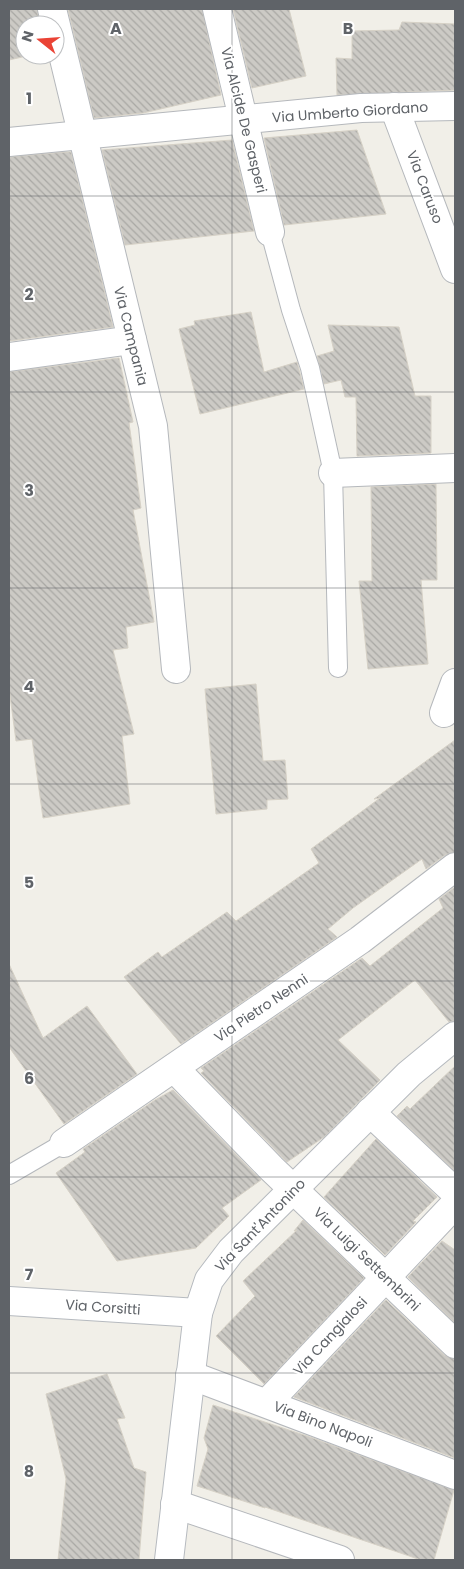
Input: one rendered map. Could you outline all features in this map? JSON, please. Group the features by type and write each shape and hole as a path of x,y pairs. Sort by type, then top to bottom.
{"street":[{"name":"Via Campania","path":"52,9 153,426 176,669"},
{"name":"Via Alcide De Gasperi","path":"217,9 270,232"},
{"name":"Via Umberto Giordano","path":"9,142 394,107 455,106"},
{"name":"Via Caruso","path":"394,107 442,198 455,269"},
{"path":"9,357 132,340"},
{"path":"333,473 455,468"},
{"path":"444,713 455,683"},
{"name":"Via Pietro Nenni","path":"64,1144 360,940 455,867"},
{"name":"Via Sant'Antonino","path":"169,1560 198,1313 209,1280 231,1251 370,1112 409,1074 455,1036"},
{"name":"Via Luigi Settembrini","path":"174,1068 271,1168 455,1344"},
{"path":"370,1112 455,1192"},
{"name":"Via Cangialosi","path":"267,1403 386,1278 449,1221"},
{"name":"Via Corsitti","path":"9,1301 198,1313"},
{"name":"Via Bino Napoli","path":"190,1375 455,1475"},
{"path":"175,1504 340,1560"}],"lane":[{"path":"270,232 291,310 310,368 333,473 338,668"},
{"path":"9,1175 64,1144"}],"building":[{"path":"9,9 37,9 38,15 15,15 15,59 9,60"},
{"path":"68,9 202,9 221,95 143,113 94,118"},
{"path":"233,9 289,9 306,76 252,88"},
{"path":"402,22 455,24 455,90 337,95 336,58 352,59 352,31 399,30"},
{"path":"357,130 386,214 284,225 264,138"},
{"path":"232,140 254,231 125,245 102,150"},
{"path":"71,152 113,327 9,341 9,157"},
{"path":"251,312 264,372 297,362 304,389 200,414 179,329 195,325 194,321"},
{"path":"328,325 399,327 415,396 431,396 431,453 357,456 356,397 345,397 341,380 324,384 317,356 334,351"},
{"path":"119,358 133,422 129,423 141,508 133,510 154,622 126,627 128,648 113,650 134,734 122,736 130,804 43,818 32,739 16,741 9,688 9,372"},
{"path":"436,484 437,580 421,580 428,664 368,669 359,581 372,581 371,487"},
{"path":"256,684 263,761 285,760 288,799 267,800 267,809 216,814 205,689"},
{"path":"455,740 455,852 445,855 426,869 422,859 353,908 328,929 337,937 181,1044 124,977 158,952 162,957 227,912 236,921 319,863 311,849 380,798 374,799"},
{"path":"455,887 455,1021 449,1022 415,980 338,1040 380,1080 324,1137 287,1162 201,1073 204,1071 201,1068 362,958 370,966 443,908 439,899"},
{"path":"9,964 43,1038 87,1006 137,1074 64,1124 9,1047"},
{"path":"455,1066 455,1171 397,1116 407,1106 410,1109"},
{"path":"173,1090 261,1180 222,1208 229,1216 196,1248 117,1261 56,1173 85,1152 83,1149 155,1100"},
{"path":"376,1139 437,1197 413,1221 416,1222 385,1255 324,1197"},
{"path":"303,1220 364,1278 264,1384 216,1336 255,1296 243,1281 297,1230 294,1231"},
{"path":"442,1241 455,1250 455,1323 408,1277"},
{"path":"386,1300 444,1355 455,1359 455,1458 294,1397"},
{"path":"107,1374 125,1418 117,1419 134,1468 146,1472 139,1560 58,1560 66,1479 46,1394"},
{"path":"213,1405 307,1436 454,1490 434,1560 421,1560 197,1486 208,1449 204,1438"}]}
